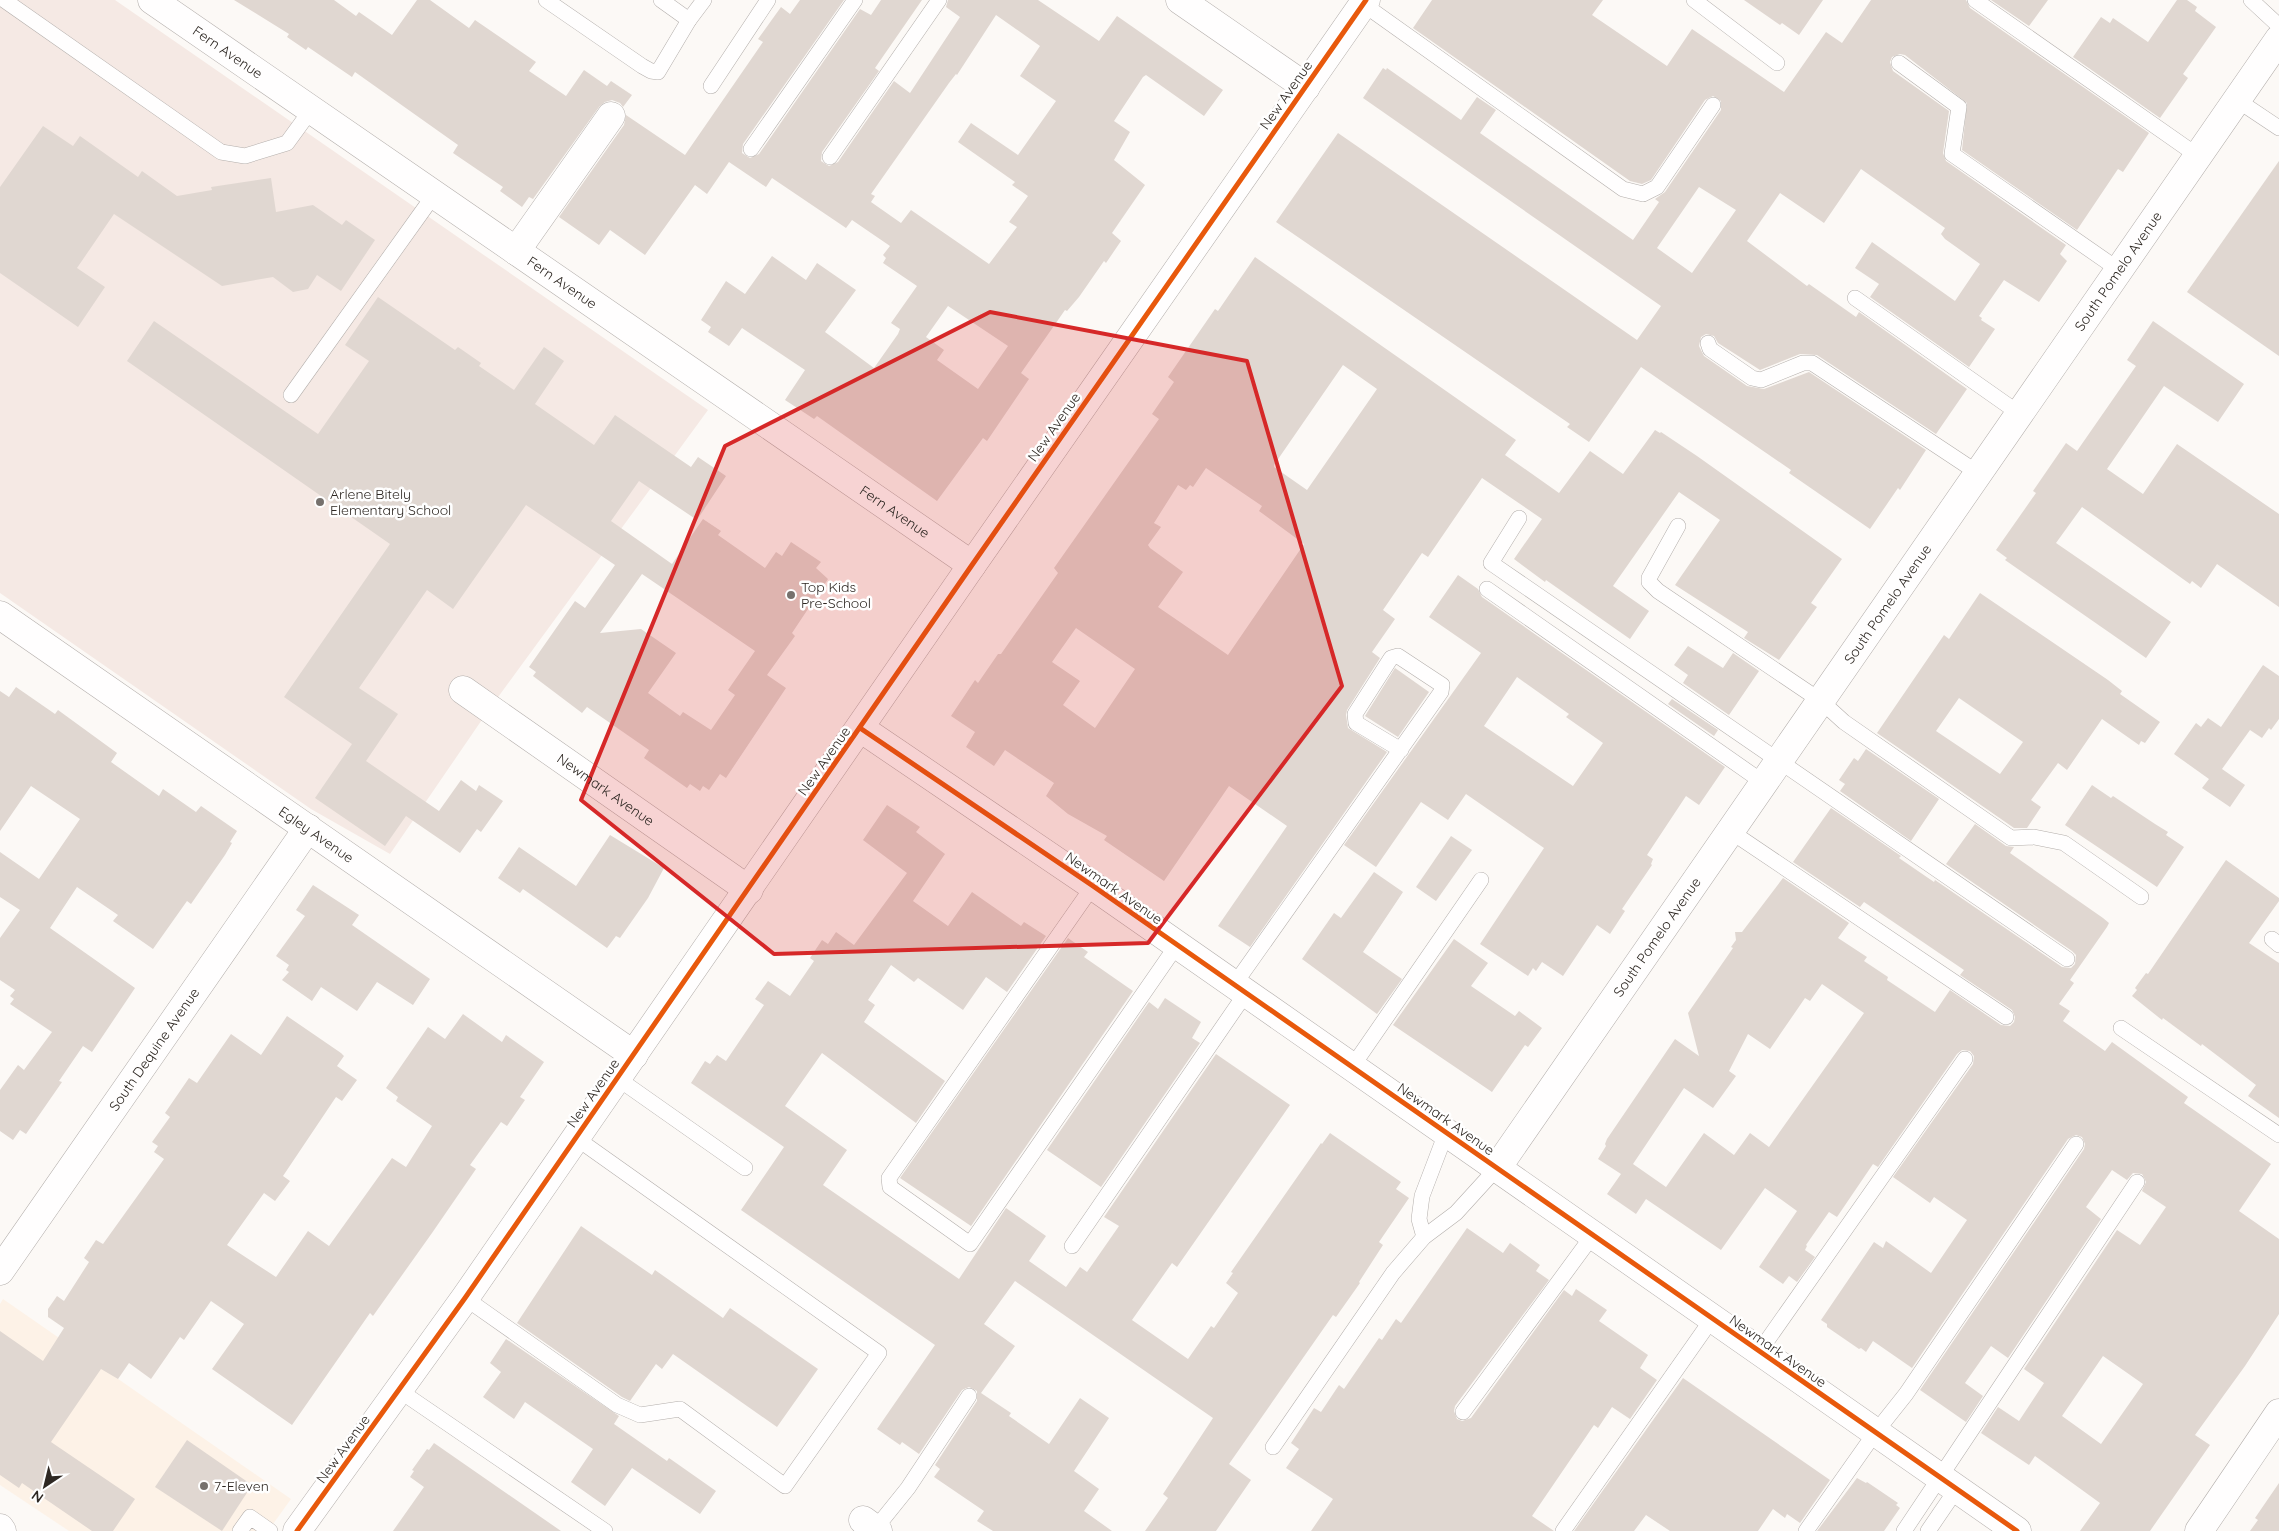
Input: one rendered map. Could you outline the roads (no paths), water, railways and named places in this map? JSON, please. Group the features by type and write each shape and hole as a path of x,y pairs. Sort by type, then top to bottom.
{"street":[{"name":"Fern Avenue","path":"152,0 972,565"},
{"path":"1180,0 1306,87"},
{"name":"New Avenue","path":"296,1531 400,1391 465,1298 1364,2"},
{"name":"South Pomelo Avenue","path":"1498,1168 2279,39"},
{"path":"516,251 611,116"},
{"name":"Egley Avenue","path":"0,615 634,1054"},
{"name":"Newmark Avenue","path":"463,690 749,890"},
{"name":"Newmark Avenue","path":"860,728 1093,886 2018,1531"},
{"name":"South Dequine Avenue","path":"0,1271 308,828"},
{"path":"2198,1531 2279,1413"}],"lane":[{"path":"4,0 221,152 245,156 287,143 311,110"},
{"path":"546,0 642,66 651,71 658,72 689,20 704,0"},
{"path":"661,0 689,20"},
{"path":"711,86 768,0"},
{"path":"751,149 855,0"},
{"path":"830,157 938,0"},
{"path":"1694,0 1777,63"},
{"path":"1975,0 2198,156"},
{"path":"2251,0 2279,26"},
{"path":"1364,2 1624,189 1643,194 1657,187 1713,105"},
{"path":"1900,63 1959,107 1952,154 2119,270"},
{"path":"2237,100 2279,128"},
{"path":"291,395 434,195"},
{"path":"1855,298 2020,414"},
{"path":"1708,343 1710,349 1717,354 1752,378 1761,380 1803,363 1812,363 1978,473"},
{"path":"1519,518 1491,563 1772,772"},
{"path":"1678,526 1649,578 1649,582 1658,590 1821,701 1844,722 2011,838 2034,838 2064,843 2142,897"},
{"path":"1487,588 2066,959"},
{"path":"1072,1246 1240,989 1441,692 1442,686 1398,656 1391,658 1355,714 1356,722 1401,750"},
{"path":"1730,831 2006,1017"},
{"path":"1352,1067 1481,880"},
{"path":"1093,886 889,1178 890,1187 970,1244 1177,945"},
{"path":"2121,1028 2279,1135"},
{"path":"1759,1352 1965,1059"},
{"path":"618,1078 745,1168"},
{"path":"1424,1237 1419,1219 1422,1196 1446,1133"},
{"path":"465,1298 617,1405 640,1415 680,1409 785,1486 879,1353 576,1138"},
{"path":"1806,1531 1875,1433 1906,1394 2076,1144"},
{"path":"1273,1448 1393,1273 1424,1237 1456,1213 1498,1168"},
{"path":"1928,1531 1948,1484 2136,1182"},
{"path":"1463,1412 1592,1235"},
{"path":"1563,1531 1712,1319"},
{"path":"400,1391 605,1531"},
{"path":"872,1527 908,1488 969,1396"},
{"path":"1904,1531 1948,1484"},
{"path":"240,1531 250,1517 270,1531"}],"place":[{"name":"Arlene Bitely Elementary School","path":"320,502"},
{"name":"Top Kids Pre-School","path":"791,595"},
{"name":"7-Eleven","path":"204,1486"}]}
